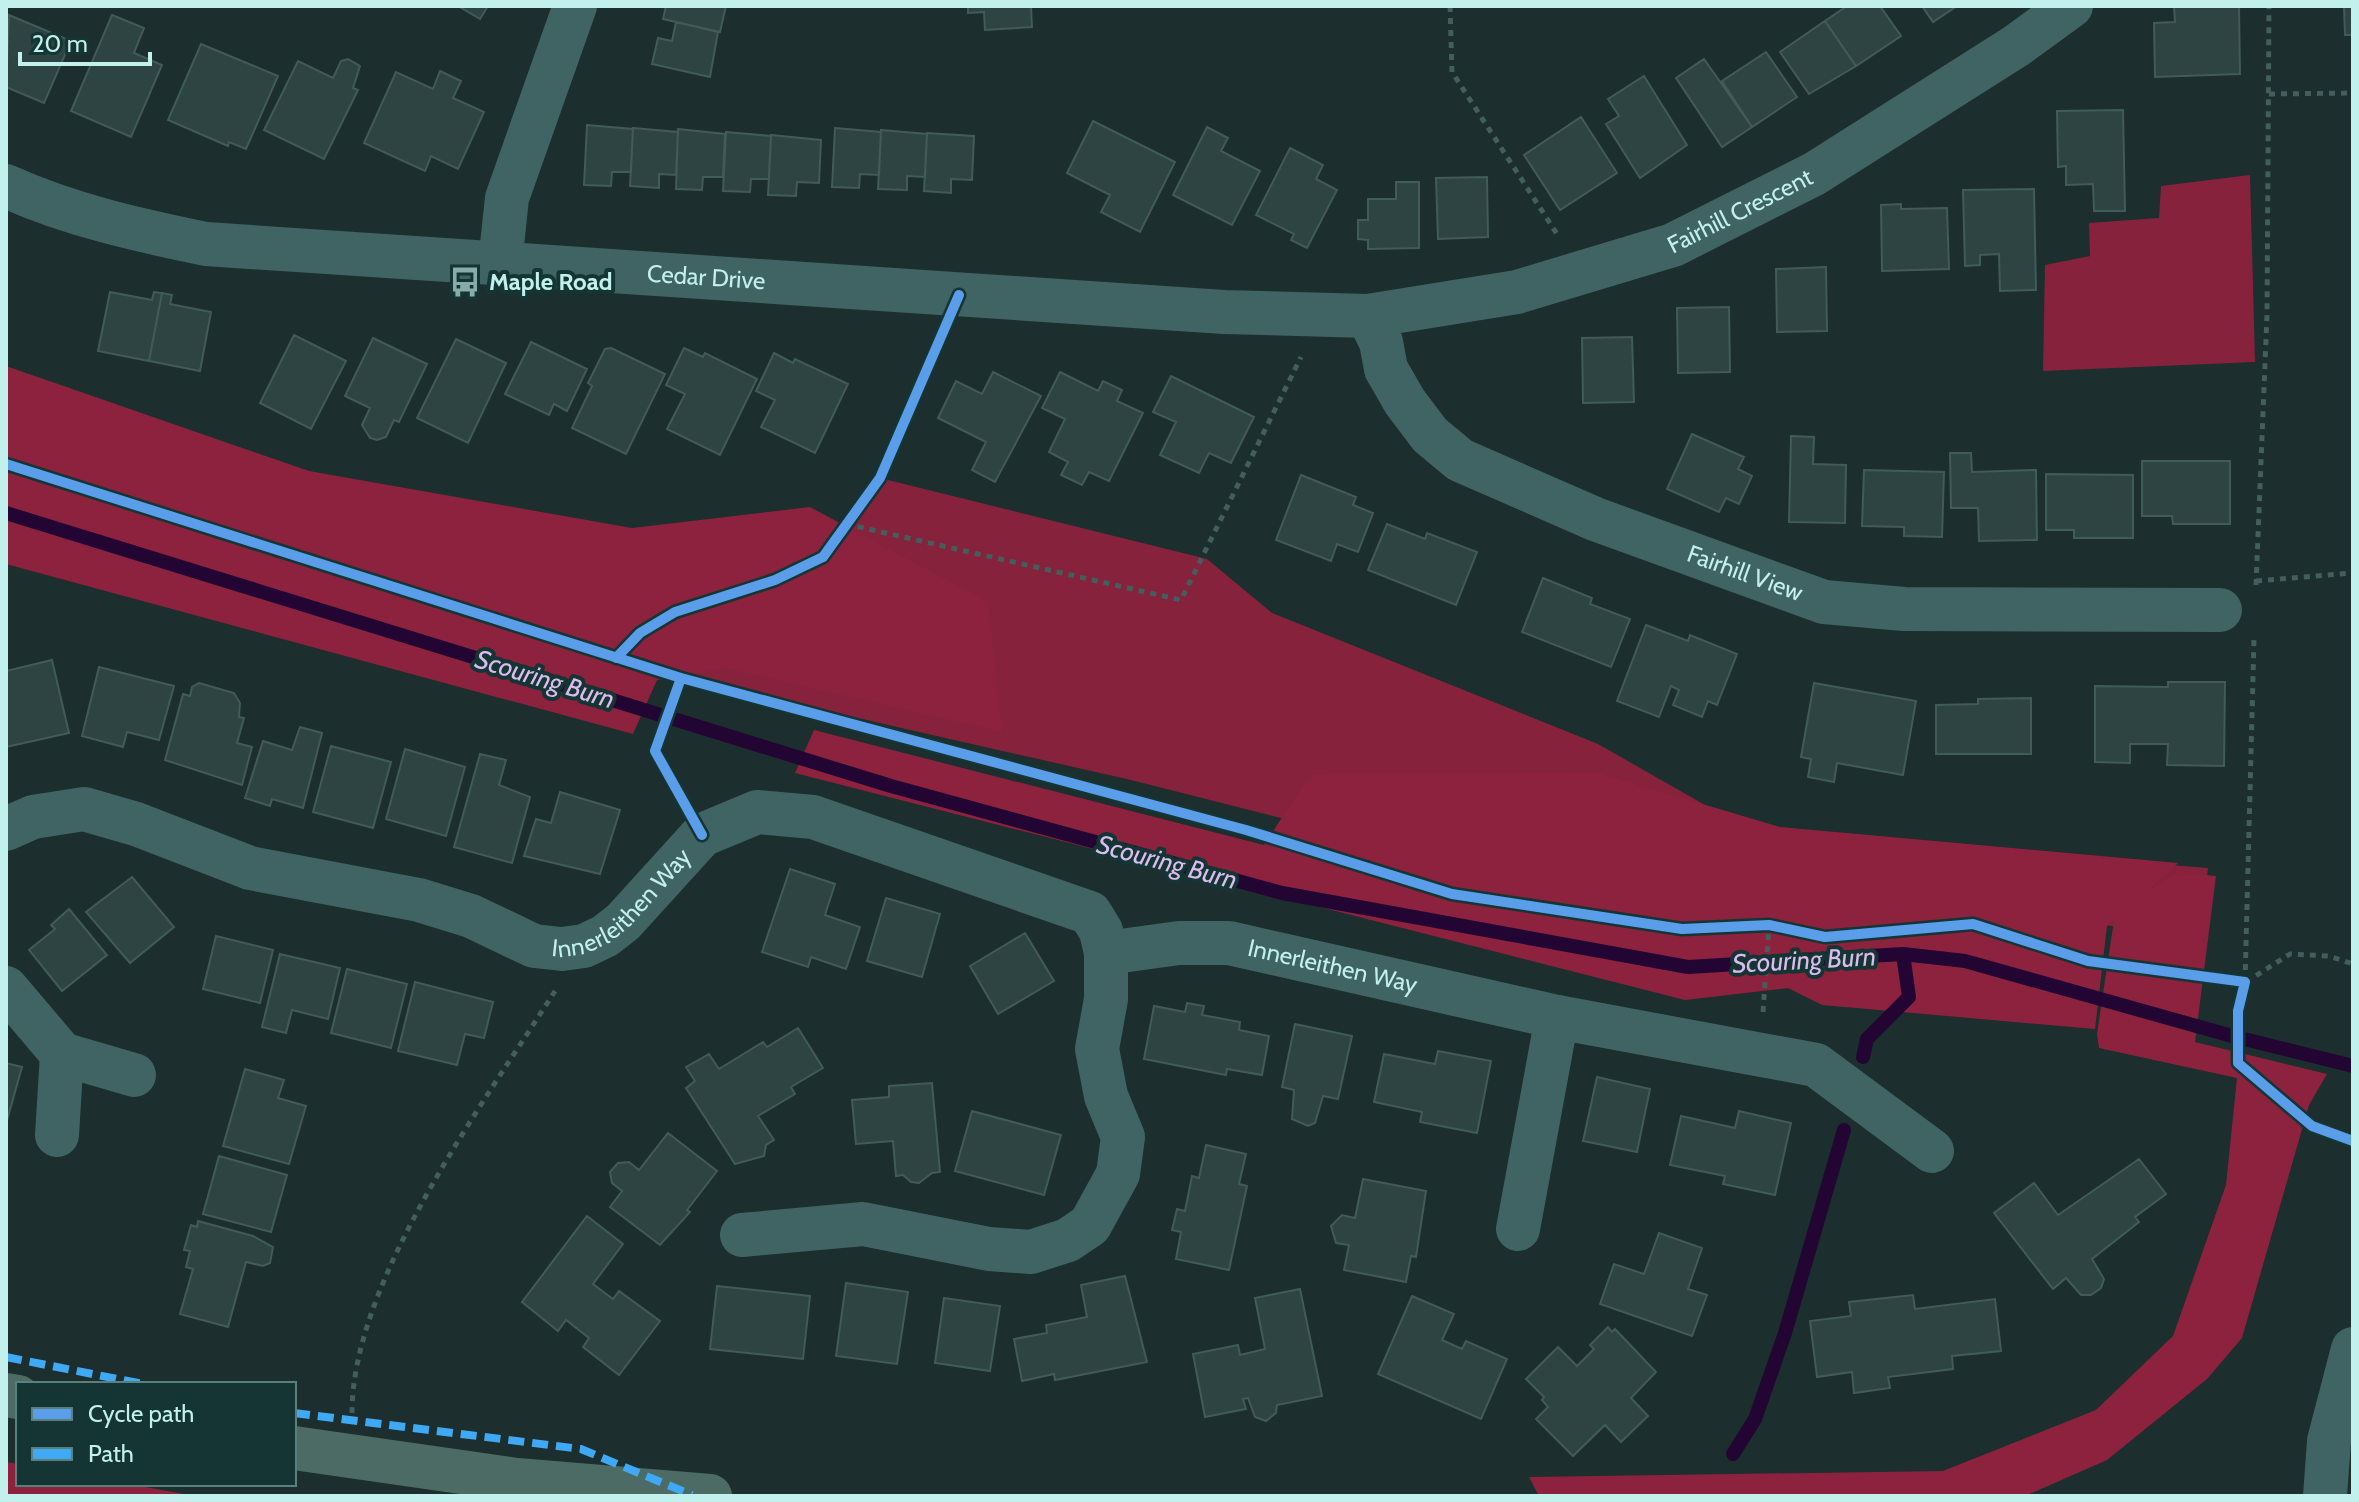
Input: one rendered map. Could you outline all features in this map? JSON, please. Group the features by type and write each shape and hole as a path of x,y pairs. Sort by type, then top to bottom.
{"main road":[{"path":"296,1448 517,1480 710,1496"}],"street":[{"path":"500,264 507,198 575,6"},
{"name":"Fairhill Crescent","path":"1368,316 1517,292 1673,245 1756,206 1814,174 2016,46 2071,6"},
{"name":"Cedar Drive","path":"6,186 72,212 206,244 1224,312 1368,316"},
{"name":"Fairhill View","path":"1368,316 1381,342 1386,369 1405,402 1430,435 1460,460 1595,519 1824,602 1904,609 2238,602"},
{"name":"Innerleithen Way","path":"6,829 33,817 84,809 136,824 250,868 445,908 471,916 534,946 562,949 584,946 623,922 702,835 757,812 813,817 1090,913 1101,931 1106,953 1106,999 1097,1049 1106,1096 1123,1137 1118,1174 1090,1225 1068,1240 1031,1252 989,1249 863,1224 742,1235"},
{"name":"Innerleithen Way","path":"1106,953 1179,943 1229,943 1557,1017 1816,1065 1932,1151"},
{"path":"6,988 62,1054 134,1075"},
{"path":"1518,1229 1557,1017"},
{"path":"57,1135 62,1054"},
{"path":"2325,1496 2329,1441 2352,1362"}],"path":[{"path":"1450,6 1452,72 1582,272"},
{"path":"2238,602 2256,581 2267,315 2269,6"},
{"path":"2269,94 2353,93"},
{"path":"846,524 1181,600 1322,315"},
{"path":"838,535 855,512"},
{"path":"2256,581 2353,573"},
{"path":"2242,996 2245,982 2254,637"},
{"path":"1766,978 1769,925"},
{"path":"1754,926 1783,928"},
{"path":"352,1458 352,1381 384,1279 436,1179 584,946"},
{"path":"2230,980 2245,982 2290,954 2329,956 2353,964"}],"shaded area":[{"path":"2250,175 2255,362 2043,371 2045,265 2090,256 2089,223 2159,218 2161,186"},
{"path":"6,366 309,471 632,528 810,507 988,602 1002,732 725,668 657,680 633,734 6,564"},
{"path":"880,478 1207,559 1272,613 1598,744 1712,809 1770,834 2208,868 2199,938 1982,908 1616,903 1131,780 681,678 616,658 822,557"},
{"path":"814,730 1264,845 1310,775 1598,773 1780,827 2178,863 2147,892 2177,872 2216,876 2195,1042 2327,1074 2309,1105 2242,1338 2207,1379 2107,1460 2025,1496 1539,1496 1529,1477 1943,1471 2096,1410 2173,1336 2226,1185 2237,1078 2099,1048 2097,1034 2114,920 2107,926 2095,1029 1822,1005 1788,988 1685,1000 795,773"},
{"path":"6,1462 16,1464 16,1486 140,1486 195,1496 6,1496"}],"building":[{"path":"458,6 488,6 480,19"},
{"path":"666,6 726,6 720,32 663,19"},
{"path":"968,6 1031,6 1032,27 985,30 984,12 968,13"},
{"path":"1847,6 1880,6 1901,36 1856,66 1825,21"},
{"path":"1922,6 1957,6 1933,22"},
{"path":"2174,6 2239,6 2240,74 2155,77 2154,23 2175,22"},
{"path":"2344,6 2353,6 2353,35 2345,35"},
{"path":"9,15 71,41 44,103 6,87"},
{"path":"112,15 144,28 134,53 162,65 131,137 71,111"},
{"path":"1825,21 1856,66 1809,94 1780,52"},
{"path":"676,22 718,32 710,77 652,64 658,38 672,41"},
{"path":"201,44 278,76 246,149 229,142 228,146 168,120"},
{"path":"1766,52 1797,97 1752,127 1722,81"},
{"path":"348,59 360,66 353,88 358,90 324,159 264,130 298,61 333,78 341,61"},
{"path":"1704,59 1752,127 1722,147 1676,78"},
{"path":"440,71 461,81 453,98 484,112 458,169 431,156 425,171 364,143 396,72 433,89"},
{"path":"1644,76 1687,145 1640,178 1606,124 1619,116 1608,99"},
{"path":"2123,110 2125,211 2094,211 2093,184 2066,185 2066,166 2058,167 2057,111"},
{"path":"1581,117 1617,173 1560,210 1524,155"},
{"path":"1093,121 1175,162 1140,232 1101,212 1110,195 1067,173"},
{"path":"587,125 633,129 631,172 612,172 611,186 584,185"},
{"path":"1207,127 1228,138 1221,151 1260,171 1232,225 1173,195"},
{"path":"633,128 678,132 676,175 659,174 659,188 630,186"},
{"path":"835,128 881,132 879,175 860,174 859,188 832,187"},
{"path":"678,129 725,134 723,177 703,177 702,190 676,189"},
{"path":"881,130 927,134 925,177 907,176 907,190 878,189"},
{"path":"726,132 771,136 769,179 751,179 750,192 723,191"},
{"path":"927,133 974,136 972,180 951,179 951,193 924,191"},
{"path":"771,135 821,140 819,183 797,182 796,196 768,195"},
{"path":"1290,148 1323,165 1316,179 1337,190 1307,248 1291,240 1294,234 1256,215"},
{"path":"1487,177 1488,237 1438,239 1436,178"},
{"path":"1396,182 1419,182 1419,248 1368,249 1368,240 1358,239 1358,220 1368,220 1368,199 1396,199"},
{"path":"2034,189 2036,290 2000,291 1999,254 1980,255 1980,265 1965,266 1963,190"},
{"path":"1901,204 1901,209 1947,208 1949,269 1882,271 1881,205"},
{"path":"1826,267 1827,331 1777,332 1776,269"},
{"path":"110,292 152,300 154,292 162,293 149,361 98,351"},
{"path":"162,293 172,295 170,304 211,312 200,371 149,361"},
{"path":"1729,307 1730,372 1678,373 1677,308"},
{"path":"294,335 346,361 311,429 260,403"},
{"path":"1632,337 1634,402 1583,403 1582,338"},
{"path":"373,338 427,364 399,422 394,420 386,437 377,440 370,438 362,425 370,408 345,396"},
{"path":"456,339 506,363 468,443 417,418"},
{"path":"531,342 587,369 567,411 554,404 549,415 505,394"},
{"path":"611,348 665,374 626,454 572,428 592,386 588,383 605,349"},
{"path":"684,348 703,357 705,353 757,379 720,455 667,429 685,394 666,385"},
{"path":"774,353 793,363 795,359 848,384 815,453 761,427 775,400 756,391"},
{"path":"993,372 1041,396 995,482 972,470 986,442 938,418 956,381 982,394"},
{"path":"1060,372 1098,391 1103,381 1122,390 1117,401 1143,413 1109,481 1089,472 1082,485 1061,475 1068,462 1049,452 1065,419 1042,408"},
{"path":"1171,376 1254,417 1231,463 1209,453 1199,473 1160,455 1176,422 1153,412"},
{"path":"1692,434 1744,457 1738,469 1752,476 1739,504 1726,498 1719,512 1667,489"},
{"path":"1791,436 1814,437 1813,464 1846,465 1845,523 1789,522"},
{"path":"1950,453 1971,453 1972,472 2036,470 2037,540 1979,541 1978,508 1951,508"},
{"path":"2142,461 2230,461 2230,524 2173,524 2172,516 2142,516"},
{"path":"1864,470 1944,472 1942,537 1904,536 1904,527 1862,526"},
{"path":"2046,474 2133,475 2133,538 2074,538 2074,530 2046,530"},
{"path":"1301,475 1356,497 1353,505 1373,513 1358,552 1337,544 1331,561 1276,540"},
{"path":"1387,524 1425,539 1427,533 1477,552 1456,605 1368,570"},
{"path":"1543,578 1592,598 1590,604 1630,619 1611,667 1522,632"},
{"path":"1646,625 1688,641 1690,635 1737,654 1717,705 1708,701 1702,717 1673,705 1679,690 1671,686 1659,717 1617,701"},
{"path":"52,660 69,733 6,747 6,671"},
{"path":"99,667 174,686 159,740 127,732 123,747 82,736"},
{"path":"2168,682 2225,682 2224,766 2167,765 2168,744 2130,744 2130,763 2095,762 2095,686 2168,687"},
{"path":"199,683 234,693 240,703 239,717 244,718 237,743 252,747 242,785 165,760 183,694 190,696 192,687"},
{"path":"1814,683 1916,701 1903,775 1837,763 1834,782 1808,777 1811,759 1801,757"},
{"path":"2031,698 2031,754 1936,754 1936,705 1978,704 1978,699"},
{"path":"300,727 322,733 303,808 272,799 270,806 245,798 263,741 292,750"},
{"path":"331,746 391,762 373,828 313,812"},
{"path":"405,749 465,767 446,836 386,819"},
{"path":"480,754 506,760 499,785 530,797 512,863 454,847"},
{"path":"560,792 620,810 600,874 524,856 536,819 551,823"},
{"path":"790,869 835,884 825,915 860,927 846,969 811,957 808,967 762,952"},
{"path":"132,877 174,927 130,963 86,912"},
{"path":"886,898 940,914 922,977 867,961"},
{"path":"69,909 107,955 62,991 29,950 55,929 51,925"},
{"path":"1025,933 1054,981 998,1014 970,966"},
{"path":"216,936 273,950 260,1003 203,989"},
{"path":"280,954 340,968 328,1019 292,1010 286,1033 262,1027"},
{"path":"347,969 407,984 391,1048 331,1033"},
{"path":"415,982 493,1002 484,1038 465,1034 457,1065 398,1051"},
{"path":"1187,1003 1204,1006 1202,1015 1240,1022 1239,1030 1269,1036 1262,1075 1227,1069 1226,1075 1144,1059 1154,1006 1185,1012"},
{"path":"1295,1024 1352,1036 1338,1099 1323,1096 1315,1123 1308,1126 1292,1119 1294,1090 1282,1087"},
{"path":"798,1028 823,1068 791,1087 795,1094 758,1116 774,1140 766,1145 764,1156 735,1164 686,1088 695,1081 686,1067 709,1054 719,1069 763,1042 767,1047"},
{"path":"1438,1051 1491,1061 1477,1133 1420,1122 1422,1112 1374,1102 1384,1054 1435,1064"},
{"path":"6,1063 22,1067 6,1124"},
{"path":"245,1069 284,1080 278,1098 306,1106 289,1164 223,1146"},
{"path":"1597,1077 1650,1089 1637,1152 1583,1141"},
{"path":"932,1083 940,1172 932,1173 919,1183 911,1182 903,1175 896,1176 893,1141 856,1144 852,1100 889,1097 889,1086"},
{"path":"972,1111 1061,1135 1044,1195 955,1171"},
{"path":"1739,1111 1791,1123 1775,1195 1723,1184 1725,1176 1670,1165 1681,1116 1735,1128"},
{"path":"668,1133 717,1171 687,1210 690,1212 660,1245 610,1207 622,1191 612,1183 610,1172 618,1163 629,1162 639,1170"},
{"path":"1206,1145 1246,1154 1239,1184 1247,1186 1229,1270 1176,1259 1181,1232 1172,1230 1177,1209 1185,1211 1192,1176 1199,1178"},
{"path":"219,1156 287,1175 271,1232 203,1214"},
{"path":"2139,1159 2166,1194 2135,1217 2139,1222 2092,1259 2104,1279 2101,1288 2091,1295 2081,1295 2066,1278 2053,1289 1994,1213 2034,1183 2058,1215"},
{"path":"1363,1179 1426,1191 1416,1257 1411,1256 1406,1282 1344,1270 1349,1245 1336,1243 1331,1226 1342,1215 1355,1218"},
{"path":"587,1216 623,1244 593,1284 613,1299 619,1291 660,1321 619,1375 583,1347 589,1338 566,1320 558,1331 522,1302"},
{"path":"198,1221 253,1236 273,1247 270,1263 263,1266 246,1262 228,1327 180,1314 193,1269 186,1267 190,1251 184,1250 191,1225 197,1227"},
{"path":"1659,1233 1702,1248 1688,1289 1707,1295 1692,1336 1600,1304 1614,1264 1644,1274"},
{"path":"1125,1276 1147,1362 1055,1380 1054,1374 1022,1381 1014,1339 1047,1333 1046,1325 1087,1317 1081,1285"},
{"path":"846,1283 908,1292 897,1364 836,1356"},
{"path":"717,1286 810,1296 803,1359 710,1349"},
{"path":"1300,1289 1322,1396 1277,1405 1276,1413 1266,1421 1255,1417 1248,1398 1243,1399 1246,1409 1205,1417 1193,1354 1238,1345 1240,1355 1265,1349 1255,1298"},
{"path":"1913,1295 1915,1309 1995,1299 2001,1351 1952,1356 1953,1369 1888,1377 1890,1388 1854,1393 1852,1372 1817,1377 1810,1321 1851,1316 1849,1302"},
{"path":"1412,1296 1454,1314 1442,1340 1462,1349 1466,1341 1507,1359 1481,1419 1378,1374"},
{"path":"944,1298 1000,1306 990,1371 935,1363"},
{"path":"1608,1327 1612,1332 1615,1329 1656,1372 1631,1398 1648,1416 1621,1442 1605,1425 1573,1456 1536,1419 1548,1407 1542,1400 1544,1397 1526,1379 1558,1347 1577,1366 1594,1349 1590,1345"}],"waterway":[{"name":"Scouring Burn","path":"6,513 891,786 1282,893 1688,967 1903,954 1965,961 2232,1036 2353,1066"},
{"path":"1863,1057 1867,1039 1909,997 1903,954"},
{"path":"1733,1454 1755,1419 1785,1333 1844,1130"}],"marked path":[{"path":"6,1357 133,1382"},
{"path":"296,1413 581,1449 692,1495"}],"cycle path":[{"path":"616,658 640,633 675,612 775,580 823,557 880,478 959,295"},
{"path":"6,464 681,678 1246,830 1452,894 1682,929 1769,925 1825,937 1973,924 2088,961 2245,982 2238,1011 2238,1063 2312,1126 2353,1141"},
{"path":"681,678 655,751 702,835"}],"place":[{"name":"Maple Road","path":"465,282"}]}
